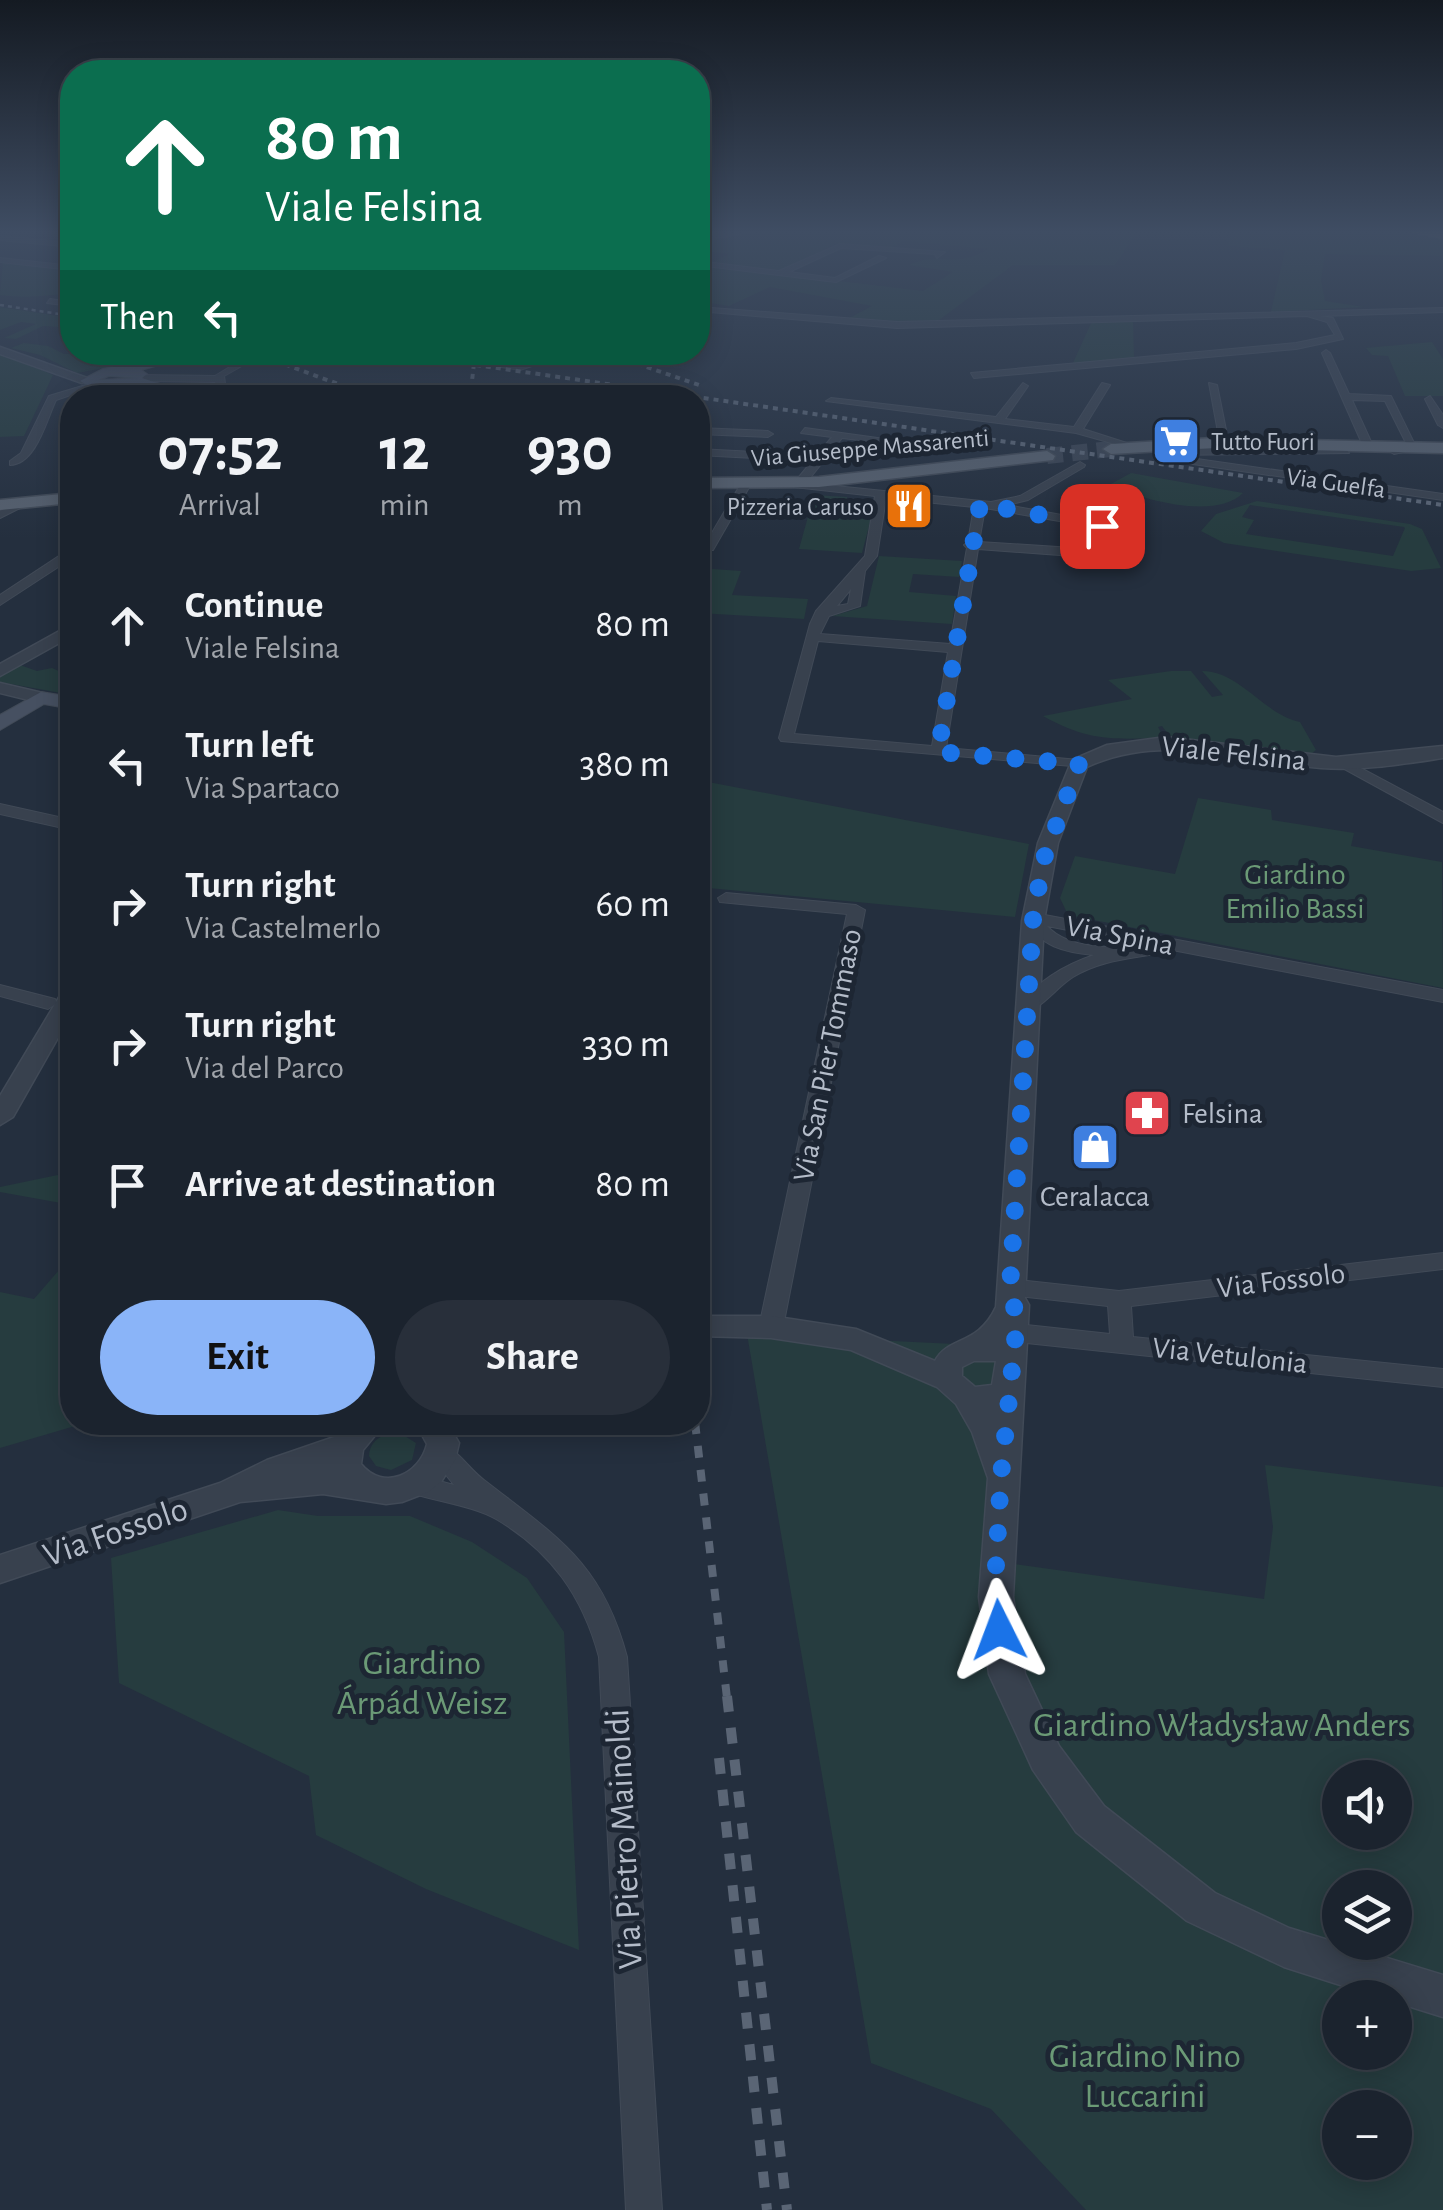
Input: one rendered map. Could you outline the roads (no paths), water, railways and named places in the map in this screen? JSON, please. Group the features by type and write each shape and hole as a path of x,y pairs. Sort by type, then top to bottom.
{"main road":[{"path":"92,380 134,378 160,365"},
{"path":"134,378 151,385"},
{"path":"1120,448 1226,443 1443,448"},
{"name":"Via Giuseppe Massarenti","path":"710,482 797,483 1047,456"},
{"path":"0,505 60,499"},
{"path":"0,724 41,698 60,701"}],"street":[{"path":"974,374 1296,346 1340,336 1338,333"},
{"path":"0,350 70,376 92,380"},
{"path":"1326,353 1368,446"},
{"path":"134,378 217,379 234,365"},
{"path":"217,379 219,385"},
{"path":"81,385 92,380"},
{"path":"1077,430 1104,385"},
{"path":"1212,385 1226,443"},
{"path":"999,420 1023,386"},
{"path":"14,462 25,454 53,397 60,394"},
{"path":"1276,473 1282,462 1278,450 1379,451 1413,447 1388,398 1345,397"},
{"path":"1430,399 1443,425"},
{"path":"831,401 1077,430 1120,448"},
{"path":"710,424 713,420"},
{"path":"806,431 909,443"},
{"path":"710,432 768,434"},
{"path":"838,436 797,483 811,490 984,505 1134,531"},
{"name":"Via Guelfa","path":"1278,450 1172,452 1180,459 1443,497"},
{"path":"710,453 774,456"},
{"path":"984,505 1018,500 1080,465"},
{"path":"710,546 746,484"},
{"path":"881,496 871,556 820,614 811,637 785,732 788,740 1079,764 1043,861 1034,918 1008,1314 1001,1328 947,1364 957,1388 987,1431 1001,1476"},
{"path":"0,516 26,502"},
{"path":"938,752 970,545 984,505"},
{"path":"970,545 1073,552"},
{"path":"0,601 60,561"},
{"path":"0,670 60,636"},
{"path":"811,637 953,648"},
{"path":"0,688 41,698"},
{"name":"Viale Felsina","path":"1079,764 1118,747 1166,743 1344,763 1443,752"},
{"path":"1344,763 1443,818"},
{"path":"0,808 60,822"},
{"name":"Via San Pier Tommaso","path":"726,898 856,910 772,1327"},
{"name":"Via Spina","path":"1196,950 1128,951 1052,942 1038,931 1034,918 1443,996"},
{"name":"Via Spina","path":"1027,1006 1066,970 1128,951"},
{"path":"0,990 60,1002"},
{"path":"0,1117 60,1006"},
{"name":"Via Fossolo","path":"1010,1287 1119,1299 1443,1261"},
{"path":"1010,1287 1017,1333 1001,1476 996,1596 1008,1674 1037,1742 1090,1819 1166,1884 1236,1926 1284,1947 1443,1996"},
{"path":"1119,1299 1122,1343"},
{"path":"710,1328 772,1327 877,1346 971,1350 1006,1362 1012,1381"},
{"name":"Via Vetulonia","path":"1017,1333 1443,1378"},
{"path":"877,1346 957,1388 998,1397 1012,1381"},
{"name":"Via Fossolo","path":"0,1569 231,1492 358,1435"},
{"path":"360,1435 346,1466 360,1484"},
{"path":"416,1485 429,1476 438,1435"},
{"name":"Via Pietro Mainoldi","path":"439,1435 458,1474 562,1553 597,1608 613,1654 644,2210"},
{"name":"Via Fossolo","path":"231,1492 323,1481 360,1484 387,1492 416,1485"},
{"name":"Via Pietro Mainoldi","path":"416,1485 504,1510"}],"tunnel":[{"path":"1047,456 1111,449"}],"railway":[{"path":"287,365 341,385"},
{"path":"473,385 474,365"},
{"path":"476,365 614,385"},
{"path":"641,365 699,385"},
{"path":"710,399 1443,505"},
{"path":"697,1435 727,1698"},
{"path":"727,1696 787,2210"},
{"path":"719,1758 767,2210"}],"place":[{"name":"Tutto Fuori","path":"1176,441"},
{"name":"Pizzeria Caruso","path":"909,506"},
{"name":"Felsina","path":"1147,1113"},
{"name":"Ceralacca","path":"1095,1147"}],"park label":[{"name":"Giardino Emilio Bassi","path":"1295,891"},
{"name":"Giardino Árpád Weisz","path":"422,1682"},
{"name":"Giardino Władysław Anders","path":"1222,1724"},
{"name":"Giardino Nino Luccarini","path":"1145,2075"}]}
